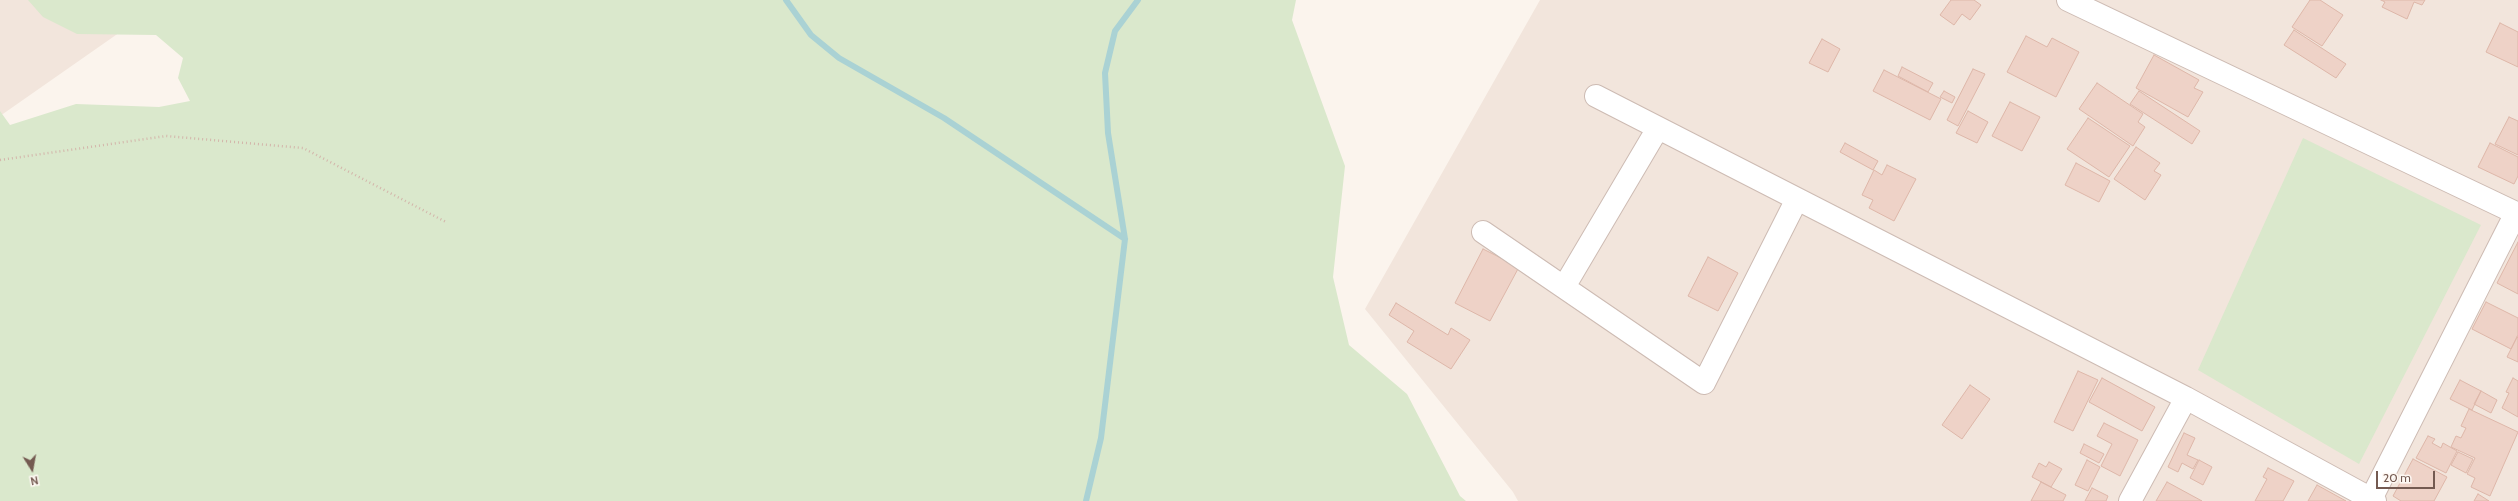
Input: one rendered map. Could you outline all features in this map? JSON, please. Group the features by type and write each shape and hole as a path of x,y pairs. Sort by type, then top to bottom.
{"street":[{"path":"1596,96 2186,398 2372,500 2517,213 2068,0"},
{"path":"1564,287 1658,128"},
{"path":"1483,232 1704,383 1798,199"},
{"path":"2130,501 2186,398"}],"path":[{"path":"0,160 166,136 303,148 446,222"}],"shaded area":[{"path":"0,0 166,0 0,116"},
{"path":"1540,0 2518,0 2518,501 1518,501 1513,492 1365,309"}],"green space":[{"path":"28,0 1296,0 1292,20 1345,166 1333,277 1349,345 1407,394 1460,496 1466,501 0,501 0,111 10,125 76,104 159,107 190,101 178,78 183,58 156,35 77,34 43,17"},
{"path":"2303,138 2481,225 2359,464 2198,370"}],"building":[{"path":"1951,0 1974,0 1981,5 1970,20 1962,14 1954,25 1940,15"},
{"path":"2310,0 2320,0 2343,15 2322,46 2292,27"},
{"path":"2381,0 2425,0 2422,5 2414,2 2407,19 2382,7 2385,2"},
{"path":"2500,23 2518,32 2518,67 2486,52"},
{"path":"2294,30 2346,64 2336,78 2284,45"},
{"path":"2026,36 2047,47 2052,38 2079,52 2056,97 2007,72"},
{"path":"1822,39 1840,49 1828,72 1809,63"},
{"path":"2154,55 2199,80 2194,88 2203,92 2188,117 2136,88"},
{"path":"1902,67 1933,83 1928,92 1898,76"},
{"path":"1973,69 1985,74 1958,126 1947,120"},
{"path":"1884,70 1941,99 1930,120 1873,91"},
{"path":"2097,83 2143,114 2138,122 2145,127 2133,146 2079,109"},
{"path":"1944,91 1955,97 1952,103 1940,97"},
{"path":"2139,91 2200,131 2192,144 2130,104"},
{"path":"2010,102 2040,117 2022,151 1992,136"},
{"path":"1968,111 1988,122 1977,143 1956,133"},
{"path":"2509,117 2518,121 2518,155 2495,144"},
{"path":"2088,118 2130,146 2109,177 2067,149"},
{"path":"1845,143 1878,161 1873,170 1840,152"},
{"path":"2490,143 2518,157 2518,176 2514,184 2478,167"},
{"path":"2136,147 2160,163 2154,171 2161,175 2145,200 2114,179"},
{"path":"2076,163 2110,181 2099,202 2065,185"},
{"path":"1887,165 1916,179 1894,221 1869,208 1873,200 1862,195 1874,170 1882,175"},
{"path":"2518,242 2518,294 2497,283"},
{"path":"1483,249 1519,267 1490,321 1455,303"},
{"path":"1708,257 1738,273 1718,311 1688,296"},
{"path":"2486,302 2518,318 2518,335 2511,349 2472,329"},
{"path":"1396,303 1448,335 1451,328 1470,340 1451,369 1407,342 1414,331 1389,315"},
{"path":"2517,337 2518,338 2518,362 2507,357"},
{"path":"2078,371 2098,380 2073,431 2054,422"},
{"path":"2102,378 2155,407 2142,431 2089,402"},
{"path":"2513,378 2518,381 2518,417 2502,408 2509,393 2506,392"},
{"path":"2460,380 2481,391 2472,410 2450,399"},
{"path":"1970,385 1990,399 1962,439 1942,425"},
{"path":"2481,391 2497,400 2491,413 2474,404"},
{"path":"2469,409 2518,432 2490,496 2471,487 2475,478 2467,474 2475,458 2451,447 2456,436 2461,438 2466,428 2461,426"},
{"path":"2104,423 2138,440 2120,476 2101,466 2112,444 2097,436"},
{"path":"2184,433 2195,438 2187,455 2198,460 2193,469 2182,463 2178,472 2168,467"},
{"path":"2428,436 2435,439 2432,443 2441,448 2443,443 2457,451 2446,473 2416,458"},
{"path":"2084,444 2104,454 2099,463 2080,453"},
{"path":"2458,452 2473,459 2466,473 2451,465"},
{"path":"2413,459 2447,477 2434,501 2401,501 2393,496"},
{"path":"2087,460 2100,467 2088,491 2075,485"},
{"path":"2199,460 2212,467 2203,485 2190,478"},
{"path":"2049,462 2062,469 2051,487 2032,477 2039,463 2046,467"},
{"path":"2268,468 2294,481 2283,501 2255,501 2267,479 2263,477"},
{"path":"2041,482 2066,495 2063,501 2031,501"},
{"path":"2167,482 2202,501 2156,501"},
{"path":"2317,485 2346,501 2308,501"},
{"path":"2092,488 2108,496 2106,501 2085,501"},
{"path":"2478,494 2489,501 2474,501"}],"waterway":[{"path":"786,0 811,35 839,58 944,118 1125,239"},
{"path":"1086,501 1101,438 1125,239 1108,133 1105,73 1115,31 1138,0"}]}
